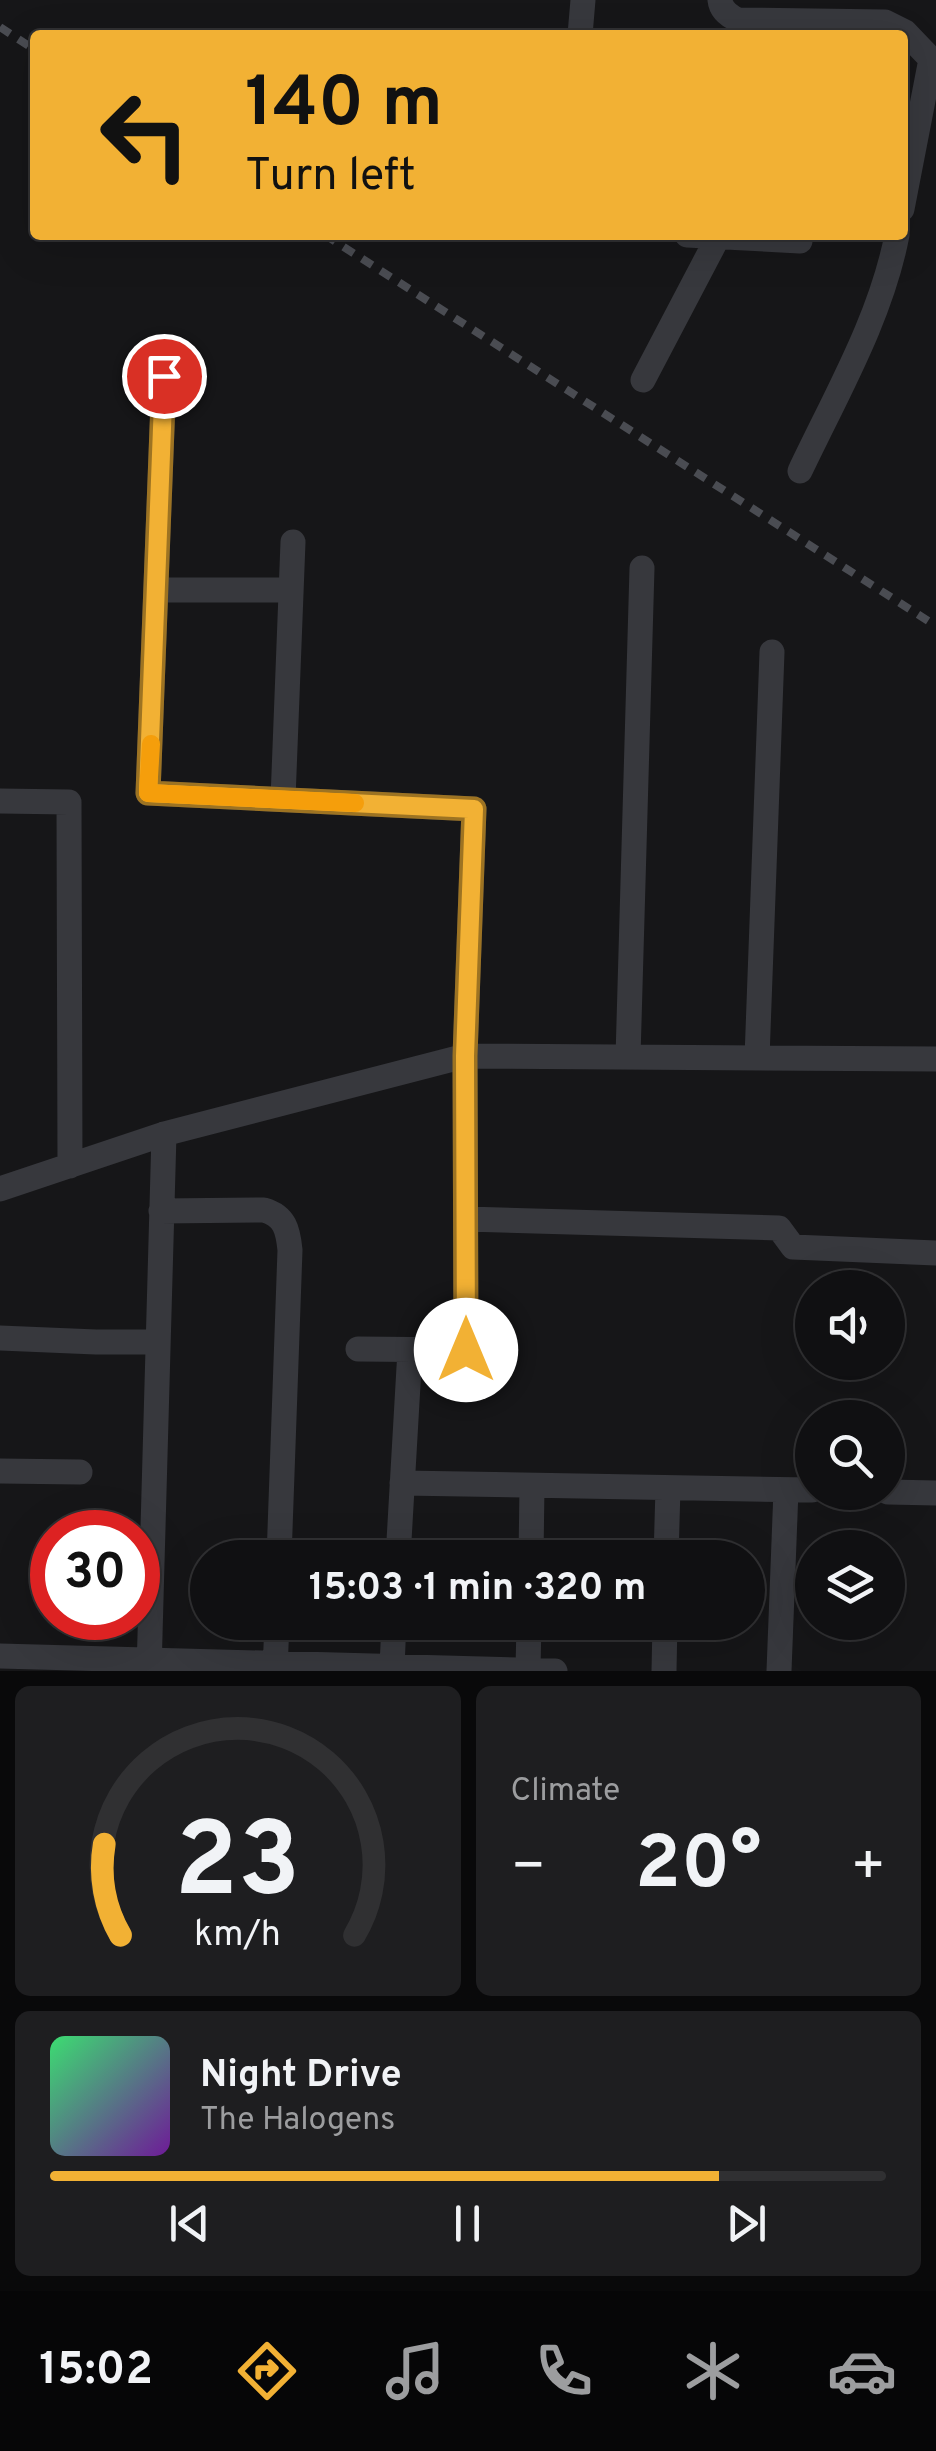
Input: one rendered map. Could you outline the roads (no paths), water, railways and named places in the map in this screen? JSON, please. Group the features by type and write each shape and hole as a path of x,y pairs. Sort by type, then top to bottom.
{"street":[{"path":"580,30 583,0"},
{"path":"720,0 728,16 738,20 885,22 901,30"},
{"path":"908,35 933,59 908,180"},
{"path":"642,380 716,240"},
{"path":"780,240 800,241"},
{"path":"800,471 868,326 891,270 897,240"},
{"path":"164,376 148,793 474,809 465,1056 466,1350 358,1349"},
{"path":"283,800 293,542"},
{"path":"628,1057 642,568"},
{"path":"158,590 291,590"},
{"path":"757,1058 772,652"},
{"path":"0,801 69,802 70,1166"},
{"path":"0,1189 164,1134 465,1056 936,1059"},
{"path":"149,1666 164,1134"},
{"path":"162,1211 264,1210 275,1213 284,1222 290,1250 280,1540"},
{"path":"466,1219 780,1228 793,1246 936,1253"},
{"path":"0,1338 157,1342"},
{"path":"399,1540 410,1350"},
{"path":"0,1472 80,1472"},
{"path":"402,1483 795,1490"},
{"path":"531,1540 532,1486"},
{"path":"667,1540 668,1488"},
{"path":"905,1492 936,1493"},
{"path":"780,1671 798,1510"},
{"path":"275,1667 276,1640"},
{"path":"392,1667 393,1640"},
{"path":"528,1670 529,1640"},
{"path":"664,1640 664,1671"},
{"path":"0,1656 149,1666 555,1671"}],"railway":[{"path":"0,27 30,47"},
{"path":"333,240 936,626"}]}
